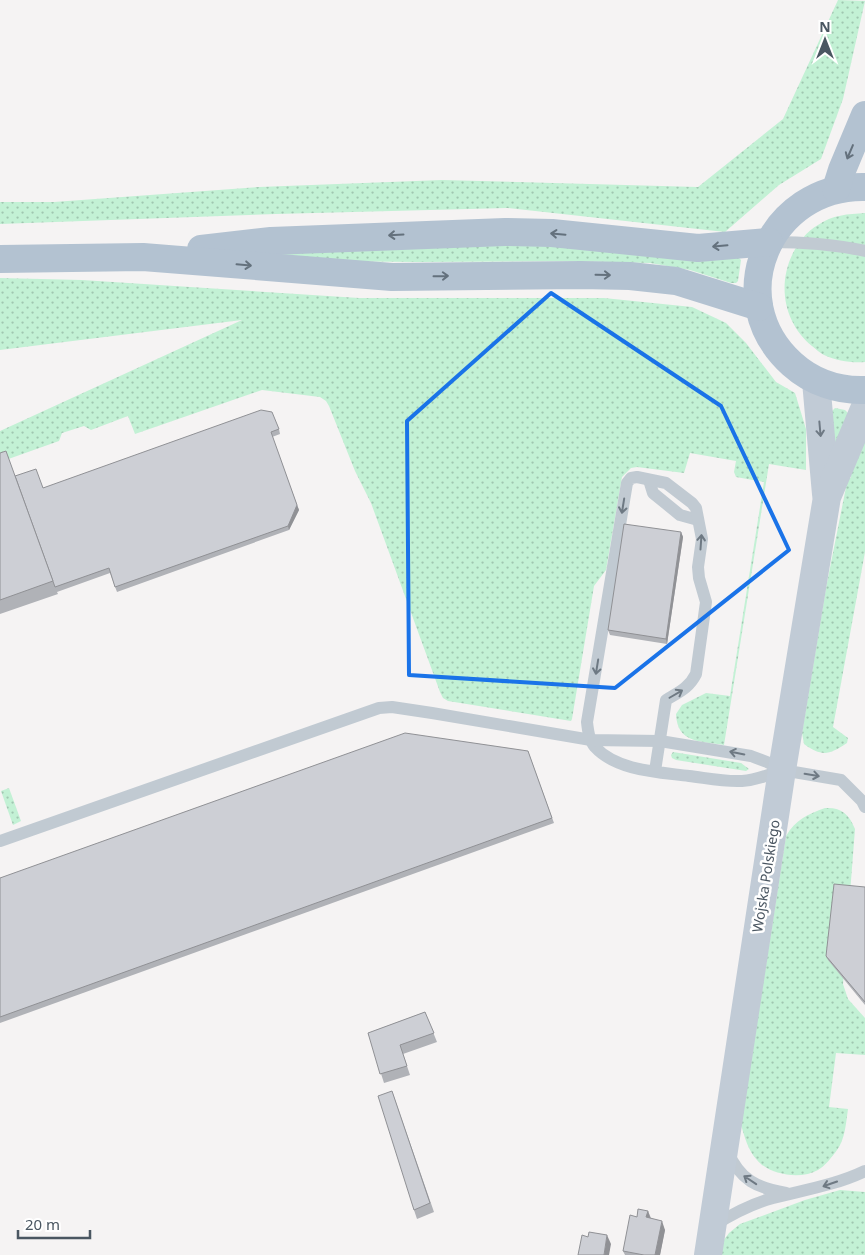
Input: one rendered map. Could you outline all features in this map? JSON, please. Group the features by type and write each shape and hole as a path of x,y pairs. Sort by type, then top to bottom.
{"main road":[{"path":"836,189 865,115"},
{"path":"865,187 836,189 804,203 790,214 769,242 761,263 758,278 759,307 764,326 785,358 799,371 816,381 834,388 865,390"},
{"path":"143,257 271,241 472,232 552,233 698,248 769,242"},
{"path":"0,259 143,257 392,277 630,276 676,281 759,307"}],"street":[{"name":"Wojska Polskiego","path":"816,381 827,497"},
{"name":"Wojska Polskiego","path":"708,1255 782,770 827,497 865,406"}],"lane":[{"path":"769,242 812,242 865,251"},
{"path":"655,771 666,700 686,688 696,674 706,602 698,578 702,539 698,520 680,515 653,493 649,480 637,477 631,478 627,483 588,722 588,733 591,740 600,751 619,762 655,771 727,781 744,781 782,770"},
{"path":"0,841 379,708 392,707 591,740 660,741 751,756 782,770 841,780 864,803"},
{"path":"724,1143 734,1165 746,1180 768,1189 794,1194"},
{"path":"712,1226 750,1206 771,1198 825,1186 865,1171"}],"highlighted area":[{"path":"551,293 721,406 789,550 615,688 409,675 407,421"}],"green space":[{"path":"838,0 865,1 843,99 821,159 779,185 725,232 507,208 0,224 0,202 54,202 259,187 442,180 698,187 783,119"},
{"path":"865,213 865,362 849,362 824,355 802,337 789,315 786,303 785,278 793,253 800,241 810,230 835,217"},
{"path":"514,242 739,258 741,260 738,281 731,283 690,270 650,263 572,261 319,261 251,251"},
{"path":"0,278 82,280 359,298 604,298 692,307 726,323 746,343 776,382 795,393 806,429 806,470 769,464 724,745 699,741 686,736 677,724 676,714 682,705 706,693 730,696 764,482 736,477 734,472 736,461 690,453 684,473 637,467 631,468 622,477 606,570 594,586 571,721 448,701 443,698 440,692 371,503 355,471 329,406 320,397 262,390 135,434 128,416 91,430 84,426 62,433 59,441 0,462 0,431 242,320 0,350"},
{"path":"835,408 845,410 848,413 834,468 832,411"},
{"path":"865,427 865,552 833,727 848,738 847,743 835,750 821,753 804,744 802,733 826,588 848,477 851,478 850,469"},
{"path":"673,752 741,763 749,769 746,771 676,760 672,758"},
{"path":"9,788 21,821 13,825 1,791"},
{"path":"825,808 844,812 855,829 843,984 848,999 865,1018 865,1055 836,1053 829,1107 848,1109 840,1146 826,1164 818,1170 803,1175 794,1175 777,1172 762,1165 749,1148 741,1125 786,836 802,818"},
{"path":"840,1190 865,1192 865,1255 719,1255 723,1241 740,1224 805,1200"}],"building":[{"path":"261,410 272,412 279,429 271,432 297,505 288,526 115,587 109,568 55,587 15,476 36,469 43,488"},
{"path":"6,451 53,581 0,600 0,453"},
{"path":"624,524 681,532 666,639 608,630"},
{"path":"405,733 528,751 552,818 0,1017 0,878"},
{"path":"834,884 865,887 865,1002 826,956"},
{"path":"425,1012 434,1033 400,1045 407,1066 380,1074 368,1033"},
{"path":"392,1091 430,1203 414,1210 378,1096"},
{"path":"638,1209 648,1211 646,1217 662,1221 655,1255 623,1251 630,1215 637,1217"},
{"path":"589,1232 607,1235 604,1255 578,1255 582,1235 588,1237"}]}
